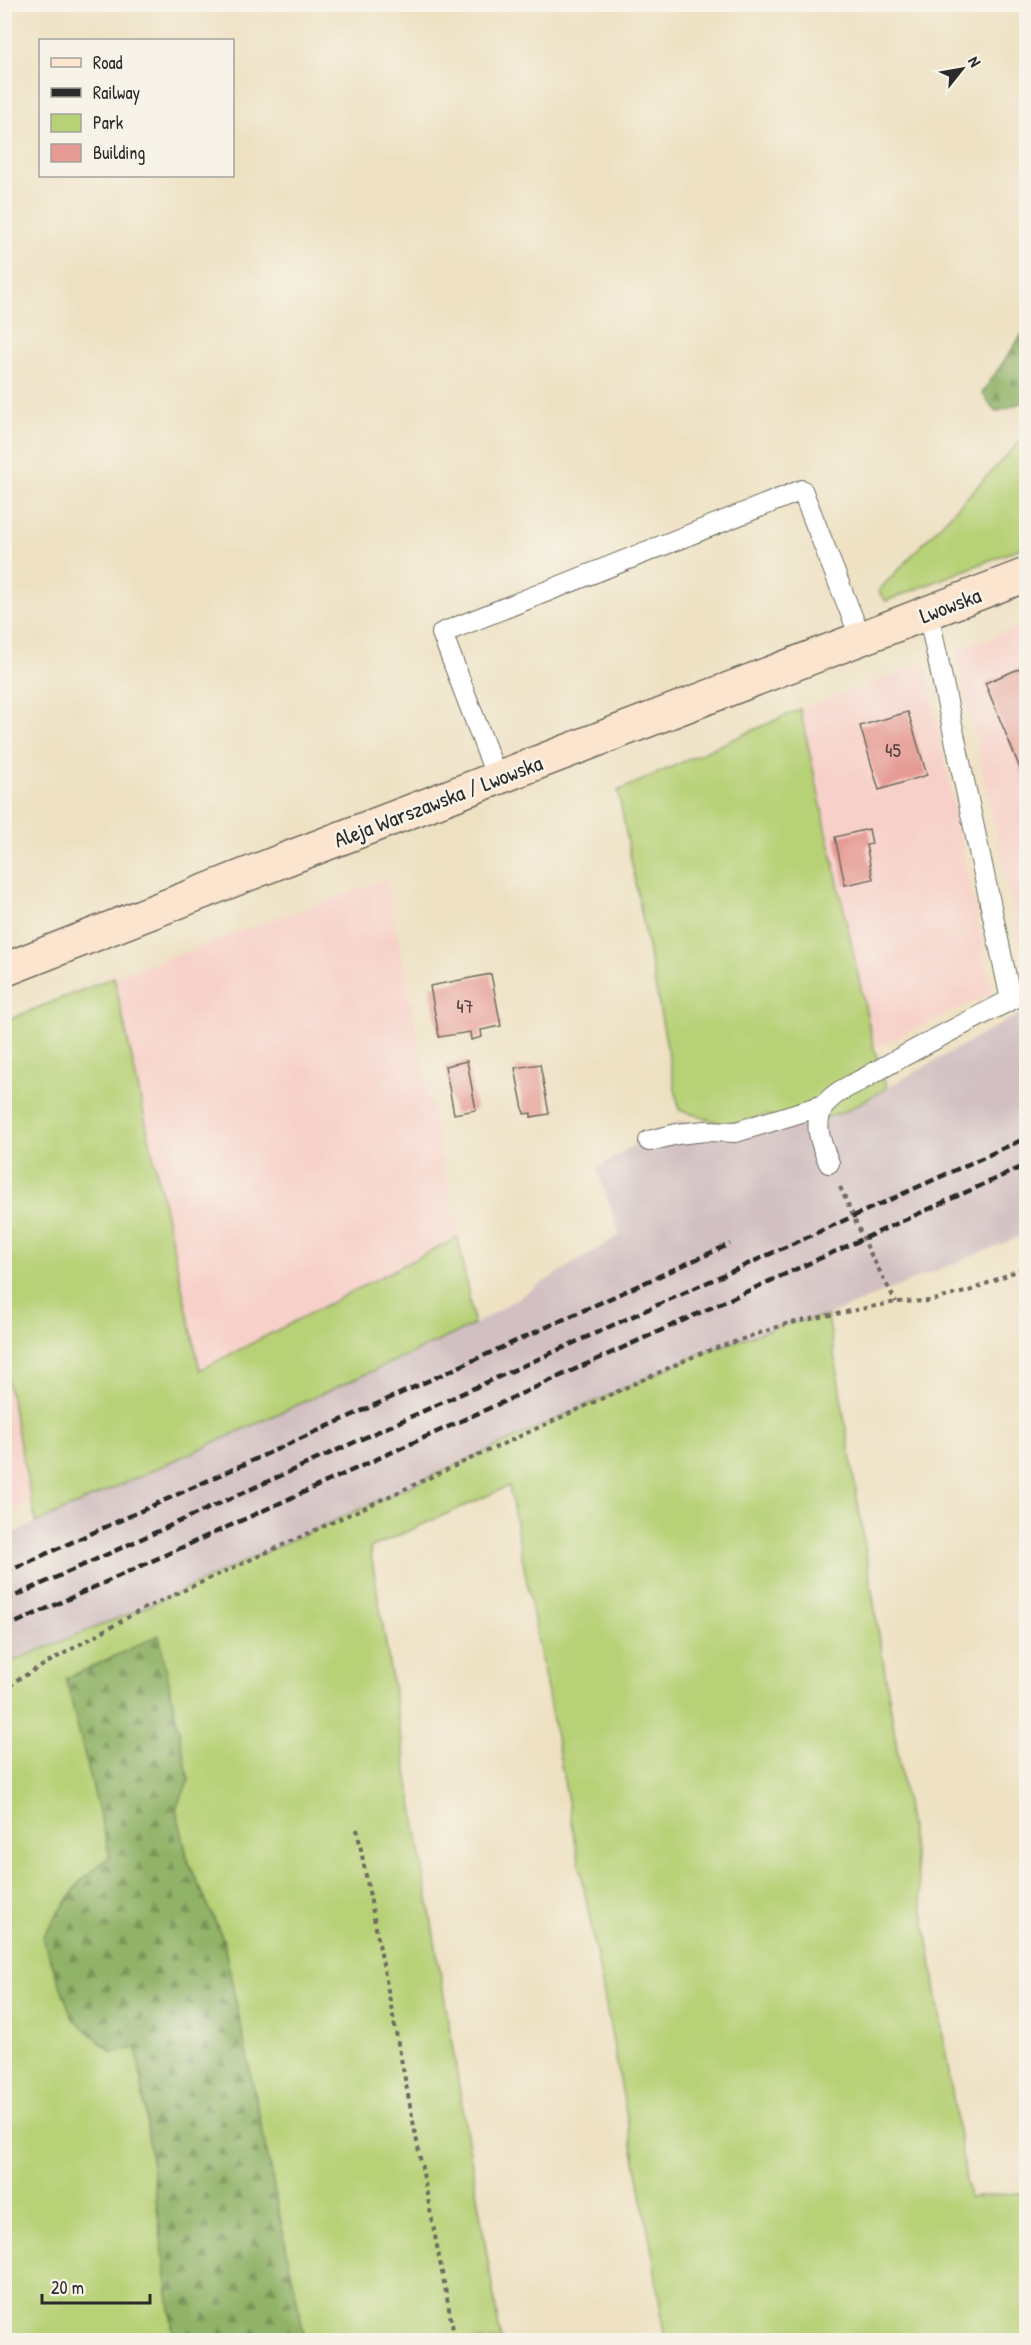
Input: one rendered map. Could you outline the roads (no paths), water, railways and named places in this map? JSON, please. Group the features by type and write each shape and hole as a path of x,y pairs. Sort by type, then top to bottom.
{"main road":[{"name":"Lwowska","path":"867,637 1026,575"},
{"name":"Aleja Warszawska / Lwowska","path":"4,970 867,637"}],"lane":[{"path":"497,778 442,633 802,490 867,637"},
{"path":"649,1141 677,1134 706,1131 736,1132 824,1105 836,1095 913,1049 1019,996 928,613"},
{"path":"824,1105 818,1129 829,1163"}],"railway":[{"path":"4,1601 1026,1138"},
{"path":"4,1628 1026,1165"},
{"path":"4,1573 730,1244"}]}
